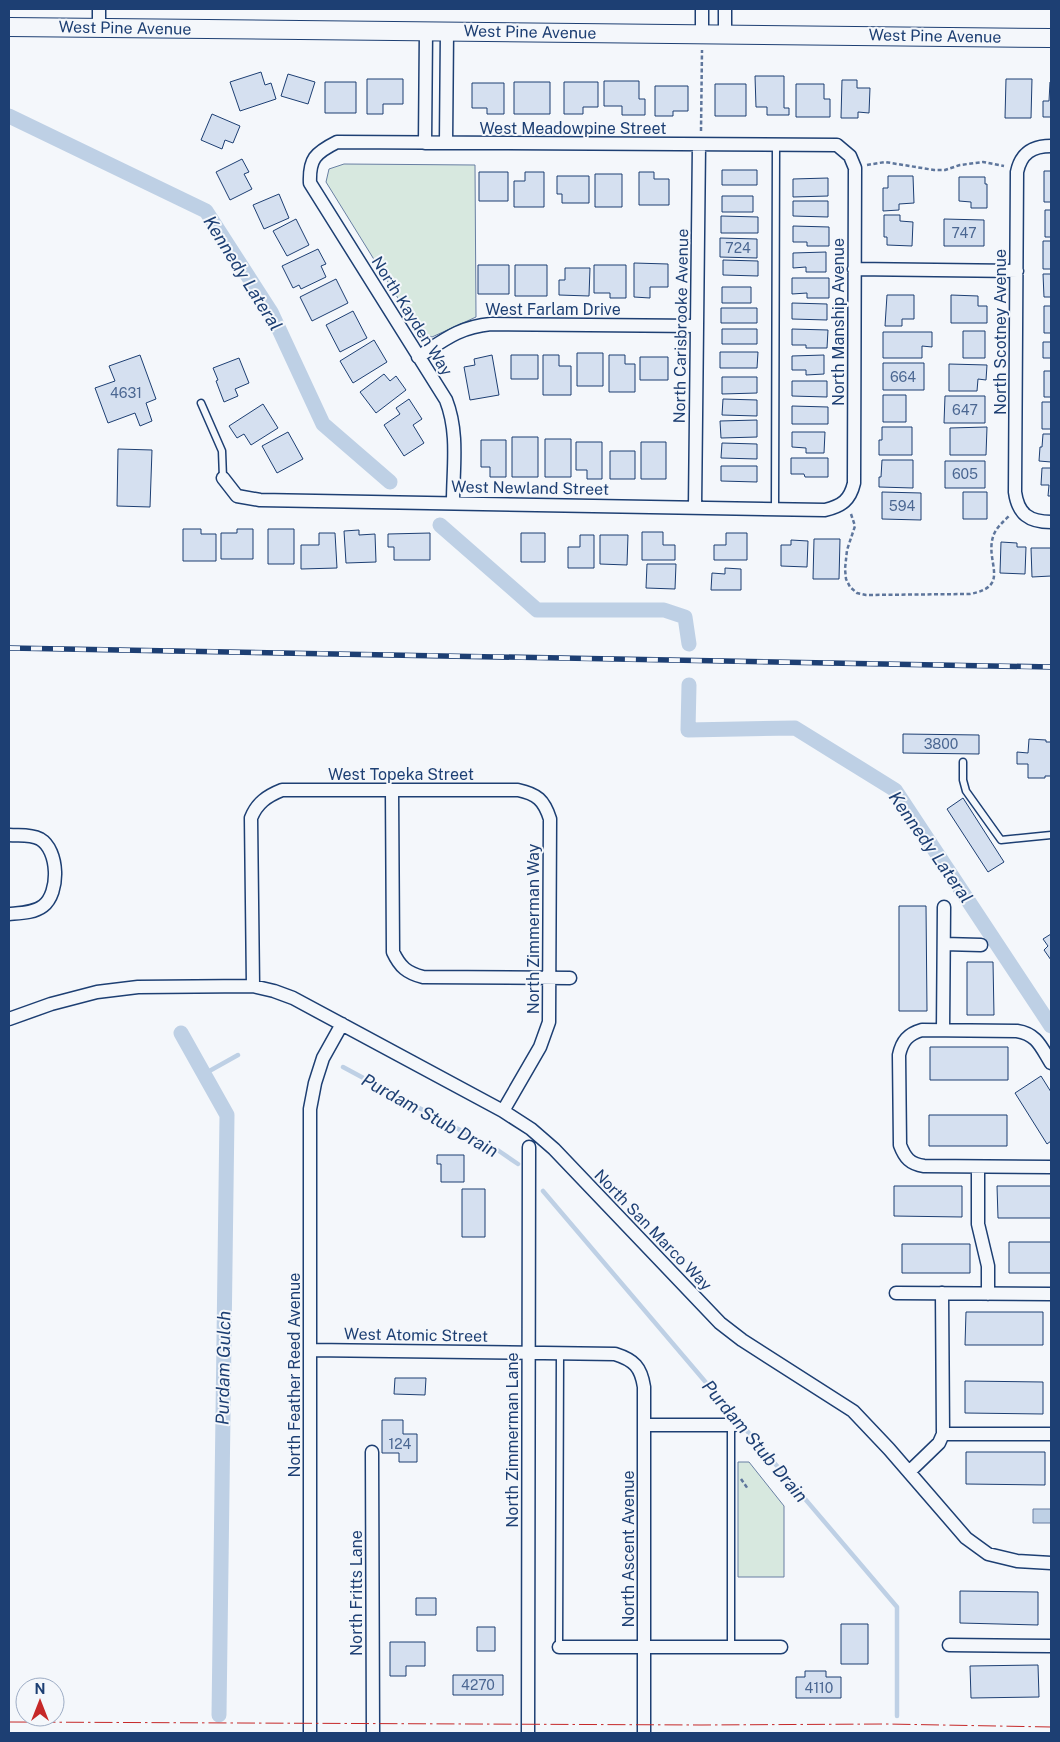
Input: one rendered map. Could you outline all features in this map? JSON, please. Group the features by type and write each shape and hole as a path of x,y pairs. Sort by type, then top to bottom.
{"street":[{"path":"99,9 99,28"},
{"path":"702,9 702,40"},
{"path":"725,9 725,34"},
{"name":"West Pine Avenue","path":"9,27 447,31 702,40 725,34 1051,38"},
{"path":"425,143 426,31"},
{"path":"446,143 447,31"},
{"name":"West Meadowpine Street","path":"314,158 324,148 337,142 837,145"},
{"name":"North Carisbrooke Avenue","path":"695,507 699,145"},
{"name":"North Manship Avenue","path":"837,145 850,156 855,168 854,483 848,508"},
{"name":"North Scotney Avenue","path":"1014,513 1016,502 1017,172 1019,162 1024,154 1033,148 1051,146"},
{"name":"North Kayden Way","path":"314,158 310,168 310,183 446,400 452,414 454,428 454,502"},
{"path":"854,269 1016,270"},
{"name":"West Farlam Drive","path":"418,357 457,332 474,326 491,324 697,326"},
{"name":"West Newland Street","path":"223,478 237,496 260,500 825,510 848,508"},
{"path":"1014,513 1040,522 1051,522"},
{"name":"West Topeka Street","path":"253,986 251,818 262,800 282,790 518,790 540,798"},
{"path":"392,790 393,952 402,968 412,974 423,977 570,978"},
{"name":"North Zimmerman Way","path":"503,1111 540,1047 549,1022 550,819 540,798"},
{"path":"9,836 34,837 41,840 51,851 54,863 53,890 44,905 36,910 9,914"},
{"path":"943,1030 944,907"},
{"path":"944,944 981,945"},
{"name":"North San Marco Way","path":"9,1019 50,1004 97,992 138,987 253,986 293,998 531,1128 554,1149 720,1323 742,1340 853,1411 966,1538 988,1554 1016,1561 1051,1563"},
{"name":"North Feather Reed Avenue","path":"310,1733 310,1109 315,1083 323,1058 342,1024"},
{"path":"1051,1062 1037,1041 1028,1033 1016,1030 922,1030 906,1038 901,1046 899,1055 900,1145 904,1156 909,1161 924,1166 1051,1167"},
{"name":"North Zimmerman Lane","path":"528,1733 529,1147"},
{"path":"978,1166 978,1224 988,1266 988,1294"},
{"path":"896,1293 1051,1294"},
{"path":"909,1472 939,1443 943,1434 942,1293"},
{"name":"West Atomic Street","path":"311,1350 615,1354 626,1358 637,1366"},
{"name":"North Ascent Avenue","path":"637,1366 642,1375 644,1387 644,1733"},
{"path":"644,1425 733,1425"},
{"path":"943,1434 1051,1434"},
{"name":"North Fritts Lane","path":"372,1452 373,1733"},
{"path":"949,1645 1051,1646"},
{"path":"559,1647 781,1647"}],"lane":[{"path":"775,509 776,145"},
{"path":"200,403 222,451 223,478"},
{"path":"963,762 963,780 966,792 1001,840 1051,836"},
{"path":"559,1647 560,1354"},
{"path":"731,1647 733,1425"}],"path":[{"path":"701,131 702,40"},
{"path":"867,165 885,162 934,170 945,170 960,165 983,162 1004,166"},
{"path":"848,508 855,526 847,550 846,579 856,593 866,595 970,594 983,592 991,587 993,580 992,541 994,532 1014,513"}],"shaded area":[{"path":"344,164 475,165 476,317 432,337 419,332 326,182 329,169"},
{"path":"738,1462 749,1462 784,1506 784,1577 738,1577"}],"water":[{"path":"1033,1509 1051,1509 1051,1523 1033,1523"}],"building":[{"path":"261,72 265,85 271,83 276,99 240,111 230,82"},
{"path":"288,74 315,82 308,104 281,96"},
{"path":"755,76 784,76 784,108 789,108 789,115 767,115 767,107 756,107"},
{"path":"367,79 403,79 403,104 383,104 383,114 367,114"},
{"path":"1006,79 1032,79 1031,118 1005,118"},
{"path":"842,80 857,80 857,88 870,88 869,113 858,112 858,118 841,118"},
{"path":"604,81 639,81 639,99 645,99 645,115 622,115 622,106 604,106"},
{"path":"325,82 356,82 356,113 325,113"},
{"path":"514,82 550,82 550,114 514,114"},
{"path":"564,82 598,82 598,107 583,107 583,114 564,114"},
{"path":"1050,82 1051,117 1043,117 1043,101 1049,101"},
{"path":"472,83 504,83 504,114 487,114 487,108 472,108"},
{"path":"715,84 746,84 746,116 715,116"},
{"path":"796,84 824,84 824,99 830,99 830,117 796,117"},
{"path":"655,86 688,86 688,111 673,111 673,116 655,116"},
{"path":"212,114 240,126 233,143 225,140 222,149 201,140"},
{"path":"242,159 249,172 244,174 252,189 230,200 216,172"},
{"path":"722,170 757,170 757,185 722,185"},
{"path":"1044,171 1051,171 1051,202 1044,202"},
{"path":"479,172 508,172 508,201 479,201"},
{"path":"525,172 544,172 544,207 514,207 514,181 525,181"},
{"path":"639,172 654,172 654,179 669,179 669,205 639,205"},
{"path":"595,174 622,174 622,207 595,207"},
{"path":"557,176 589,176 589,203 562,203 562,194 557,194"},
{"path":"888,176 913,176 914,203 899,204 899,210 883,211 883,188 888,188"},
{"path":"959,177 985,177 985,184 987,184 987,208 971,208 971,202 959,201"},
{"path":"828,178 828,196 793,197 793,179"},
{"path":"279,194 289,218 264,229 253,205"},
{"path":"722,196 753,196 753,212 722,212"},
{"path":"793,201 828,201 828,217 793,216"},
{"path":"1045,210 1051,210 1051,237 1045,237"},
{"path":"884,215 900,215 900,221 913,222 912,246 887,245 887,237 884,237"},
{"path":"721,216 758,217 758,233 721,233"},
{"path":"296,219 309,245 287,256 273,231"},
{"path":"944,219 984,220 984,246 944,246"},
{"path":"793,226 829,227 829,246 807,246 807,242 793,242"},
{"path":"720,238 757,239 757,258 720,257"},
{"path":"1043,241 1051,241 1051,269 1043,269"},
{"path":"318,249 326,264 321,266 326,277 301,289 299,285 293,288 282,266"},
{"path":"826,252 826,272 806,272 806,267 793,268 793,253"},
{"path":"723,260 758,261 758,276 723,275"},
{"path":"634,263 668,264 668,287 650,287 650,298 634,297"},
{"path":"478,265 509,265 509,294 478,294"},
{"path":"515,265 547,265 547,296 515,296"},
{"path":"594,265 626,265 626,298 610,298 610,293 594,293"},
{"path":"565,268 590,268 589,296 559,295 559,280 565,280"},
{"path":"1043,274 1051,274 1051,297 1044,297"},
{"path":"792,278 829,278 829,298 807,298 807,293 792,294"},
{"path":"336,279 348,303 312,321 300,297"},
{"path":"722,287 751,287 751,303 722,303"},
{"path":"887,295 914,295 914,319 902,319 902,326 885,326"},
{"path":"951,295 978,296 978,306 987,306 987,323 951,323"},
{"path":"792,303 827,304 827,320 792,319"},
{"path":"1044,306 1051,306 1051,333 1044,333"},
{"path":"721,308 757,308 757,323 721,323"},
{"path":"353,311 367,338 340,352 326,325"},
{"path":"722,329 757,329 757,344 722,344"},
{"path":"792,329 828,330 827,348 806,348 806,345 792,345"},
{"path":"963,331 985,331 985,358 963,358"},
{"path":"883,332 932,332 932,347 922,346 922,358 883,358"},
{"path":"374,340 387,362 353,383 340,361"},
{"path":"1043,342 1051,342 1051,358 1043,358"},
{"path":"720,352 758,352 757,368 720,368"},
{"path":"577,353 603,353 603,386 577,386"},
{"path":"140,355 156,399 146,403 152,421 140,426 135,413 108,423 95,388 115,381 109,366"},
{"path":"492,355 499,395 470,400 464,367 475,365 474,359"},
{"path":"511,355 538,355 538,379 511,379"},
{"path":"543,355 559,355 559,366 571,366 571,395 543,395"},
{"path":"609,355 625,355 625,364 635,364 635,392 609,392"},
{"path":"824,355 824,374 806,375 806,370 792,370 792,356"},
{"path":"640,357 668,357 668,380 640,380"},
{"path":"239,358 249,383 235,389 238,396 224,402 213,368"},
{"path":"883,363 924,363 924,390 883,390"},
{"path":"949,364 987,365 986,380 978,379 977,391 949,391"},
{"path":"1044,371 1051,371 1051,397 1044,397"},
{"path":"384,374 390,381 396,376 406,390 376,413 360,392"},
{"path":"722,377 757,377 757,393 722,394"},
{"path":"792,381 827,381 827,397 792,396"},
{"path":"883,395 906,395 906,422 883,422"},
{"path":"945,396 985,396 985,423 944,423"},
{"path":"409,399 422,419 413,425 424,443 404,456 384,425 400,414 396,408"},
{"path":"723,399 757,400 757,416 722,415"},
{"path":"1042,402 1051,402 1051,429 1042,429"},
{"path":"263,404 278,428 251,445 244,434 237,438 229,426"},
{"path":"792,406 828,407 828,424 792,424"},
{"path":"757,420 757,437 721,438 720,421"},
{"path":"882,427 912,427 912,455 879,455 879,440 882,440"},
{"path":"987,427 986,455 950,455 950,428"},
{"path":"288,432 303,459 277,473 262,446"},
{"path":"792,432 825,432 824,453 806,453 806,448 792,447"},
{"path":"1043,434 1051,434 1051,462 1039,461"},
{"path":"512,437 538,437 538,477 512,477"},
{"path":"545,439 571,439 571,477 545,477"},
{"path":"481,440 506,440 506,477 490,477 490,467 481,467"},
{"path":"576,442 602,442 602,479 587,479 587,470 576,470"},
{"path":"641,442 666,442 666,479 641,479"},
{"path":"722,443 757,444 757,459 721,458"},
{"path":"118,449 152,450 150,507 117,506"},
{"path":"610,451 635,451 635,479 610,479"},
{"path":"791,458 828,458 828,477 805,477 804,474 791,474"},
{"path":"882,460 913,460 913,488 879,487"},
{"path":"945,461 985,461 985,488 945,488"},
{"path":"721,466 757,466 757,482 721,481"},
{"path":"1042,468 1051,468 1051,496 1048,496 1049,485 1041,485"},
{"path":"882,492 921,493 921,520 882,519"},
{"path":"963,492 987,492 987,519 963,519"},
{"path":"183,529 201,529 201,534 216,534 216,561 183,561"},
{"path":"237,529 253,529 253,559 221,559 221,533 237,533"},
{"path":"268,529 294,529 294,564 268,564"},
{"path":"359,530 359,535 375,534 376,562 346,563 344,531"},
{"path":"642,532 663,532 663,545 675,545 675,560 642,560"},
{"path":"319,533 335,533 337,568 301,569 301,545 319,545"},
{"path":"430,533 430,560 394,560 394,547 388,547 388,534"},
{"path":"521,533 545,533 545,562 521,562"},
{"path":"726,533 747,533 747,560 714,560 714,545 726,545"},
{"path":"580,535 594,535 594,568 568,568 568,547 580,547"},
{"path":"600,535 628,535 627,565 600,564"},
{"path":"814,539 840,539 839,579 813,579"},
{"path":"791,540 808,541 807,567 781,566 781,545 791,545"},
{"path":"1001,542 1017,543 1017,547 1026,547 1025,574 1000,573"},
{"path":"1031,548 1051,548 1051,576 1032,577"},
{"path":"647,564 676,564 675,589 646,588"},
{"path":"725,568 741,569 741,590 711,590 712,573 725,574"},
{"path":"903,734 979,735 979,754 903,753"},
{"path":"1029,739 1051,742 1051,776 1028,778 1028,764 1017,764 1017,752 1028,753"},
{"path":"963,798 1004,862 988,872 947,809"},
{"path":"899,906 926,906 927,1011 899,1011"},
{"path":"1051,934 1051,960 1044,950 1048,946 1043,939"},
{"path":"967,962 993,962 994,1015 967,1015"},
{"path":"930,1047 1008,1047 1008,1080 930,1080"},
{"path":"1041,1076 1051,1092 1051,1141 1047,1144 1015,1093"},
{"path":"929,1115 1007,1115 1007,1146 929,1146"},
{"path":"437,1155 464,1155 464,1182 441,1182 441,1164 437,1164"},
{"path":"894,1186 962,1186 962,1217 894,1216"},
{"path":"997,1186 1051,1186 1051,1218 998,1218"},
{"path":"462,1189 485,1189 485,1237 462,1237"},
{"path":"1009,1242 1051,1242 1051,1273 1009,1273"},
{"path":"902,1244 970,1244 970,1273 902,1273"},
{"path":"966,1312 1043,1312 1043,1345 965,1345"},
{"path":"395,1378 426,1378 425,1395 394,1394"},
{"path":"965,1381 1043,1382 1043,1414 965,1413"},
{"path":"382,1420 403,1420 403,1434 417,1434 417,1462 399,1462 399,1453 382,1453"},
{"path":"966,1452 1045,1452 1045,1485 966,1484"},
{"path":"960,1591 1038,1592 1038,1625 960,1623"},
{"path":"416,1598 436,1598 436,1615 416,1615"},
{"path":"841,1624 868,1624 868,1664 841,1664"},
{"path":"477,1627 495,1627 495,1651 477,1651"},
{"path":"390,1642 425,1642 425,1666 406,1666 406,1676 390,1676"},
{"path":"1038,1665 1039,1697 971,1698 970,1666"},
{"path":"805,1671 826,1671 826,1677 841,1677 841,1698 796,1698 796,1677 805,1677"},
{"path":"453,1675 503,1675 503,1695 453,1695"}],"waterway":[{"name":"Kennedy Lateral","path":"9,116 206,211 271,312 323,424 390,482"},
{"name":"Kennedy Lateral","path":"440,525 537,610 664,610 685,617 689,644"},
{"name":"Kennedy Lateral","path":"689,685 688,730 795,728 895,790 1051,1026"},
{"name":"Purdam Gulch","path":"181,1033 227,1115 219,1715"},
{"name":"Purdam Stub Drain","path":"204,1074 238,1055"},
{"name":"Purdam Stub Drain","path":"343,1067 499,1151 518,1164"},
{"name":"Purdam Stub Drain","path":"543,1191 897,1607 897,1716"}],"railway":[{"path":"9,648 1051,667"}],"power":[{"path":"9,1722 886,1724 1051,1727"}]}
